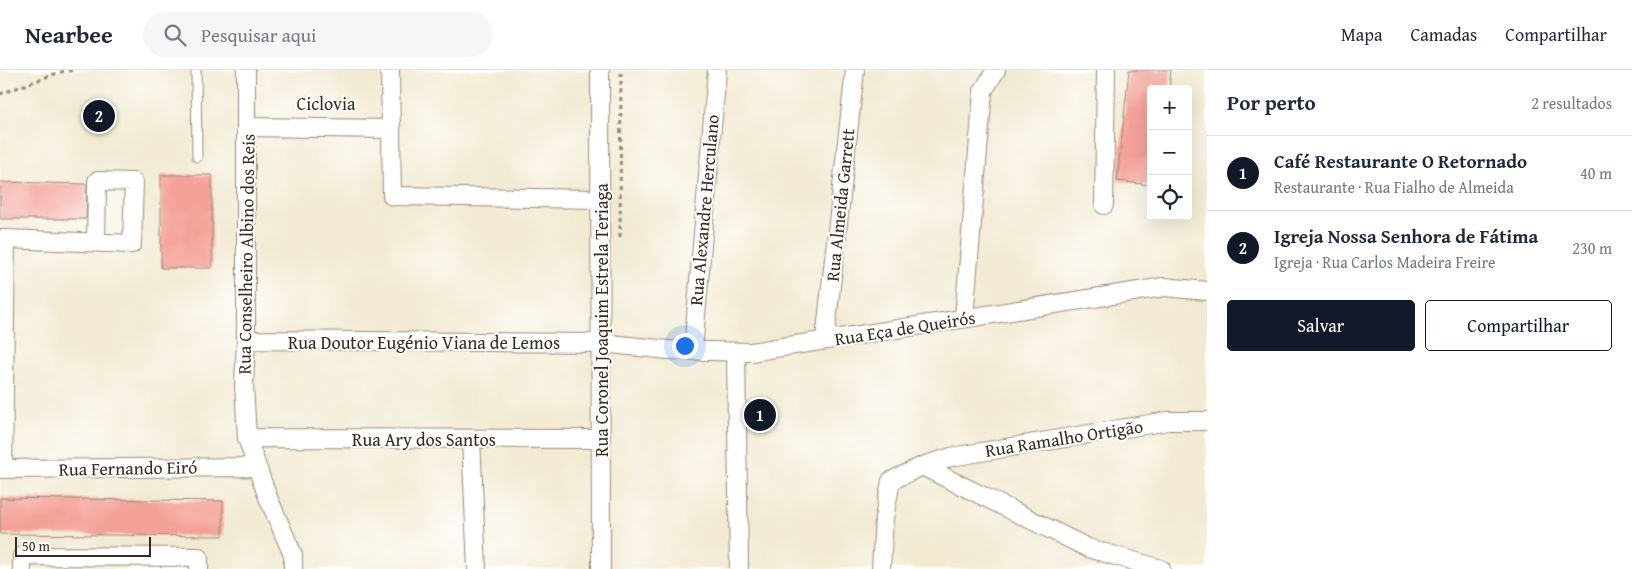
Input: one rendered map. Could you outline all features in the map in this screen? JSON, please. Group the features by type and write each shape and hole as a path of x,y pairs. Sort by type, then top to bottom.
{"street":[{"name":"Rua Conselheiro Albino dos Reis","path":"246,70 246,340 244,384 247,438 267,496 293,555 293,569"},
{"path":"390,70 392,196 601,199"},
{"name":"Rua Coronel Joaquim Estrela Teriaga","path":"600,70 602,569"},
{"name":"Rua Alexandre Herculano","path":"693,351 717,70"},
{"name":"Rua Almeida Garrett","path":"825,340 855,70"},
{"path":"964,318 983,90 996,70"},
{"path":"1104,205 1106,70"},
{"path":"247,128 391,129"},
{"path":"1,469 3,239 96,242"},
{"name":"Rua Eça de Queirós","path":"601,343 693,351 751,352 1164,287 1207,291"},
{"name":"Rua Doutor Eugénio Viana de Lemos","path":"246,340 601,343"},
{"path":"736,352 739,569"},
{"name":"Rua Ramalho Ortigão","path":"881,569 884,518 891,481 922,466 950,457 1168,421 1207,421"},
{"name":"Rua Ary dos Santos","path":"247,438 601,439"},
{"path":"471,439 477,569"},
{"path":"922,466 1088,548 1161,569"},
{"name":"Rua Fernando Eiró","path":"1,469 257,467"},
{"path":"22,569 22,556 32,556 199,557 198,569"}],"lane":[{"path":"196,70 197,157"}],"path":[{"path":"0,94 60,72 75,70"}],"building":[{"path":"1129,70 1171,70 1169,85 1147,85 1147,185 1117,181"},
{"path":"161,175 212,175 212,268 161,268"},
{"path":"0,182 87,184 86,219 0,219"},
{"path":"0,498 223,501 223,536 0,534"}],"place":[{"name":"Igreja Nossa Senhora de Fátima","path":"99,116"},
{"name":"Café Restaurante O Retornado","path":"760,415"}]}
